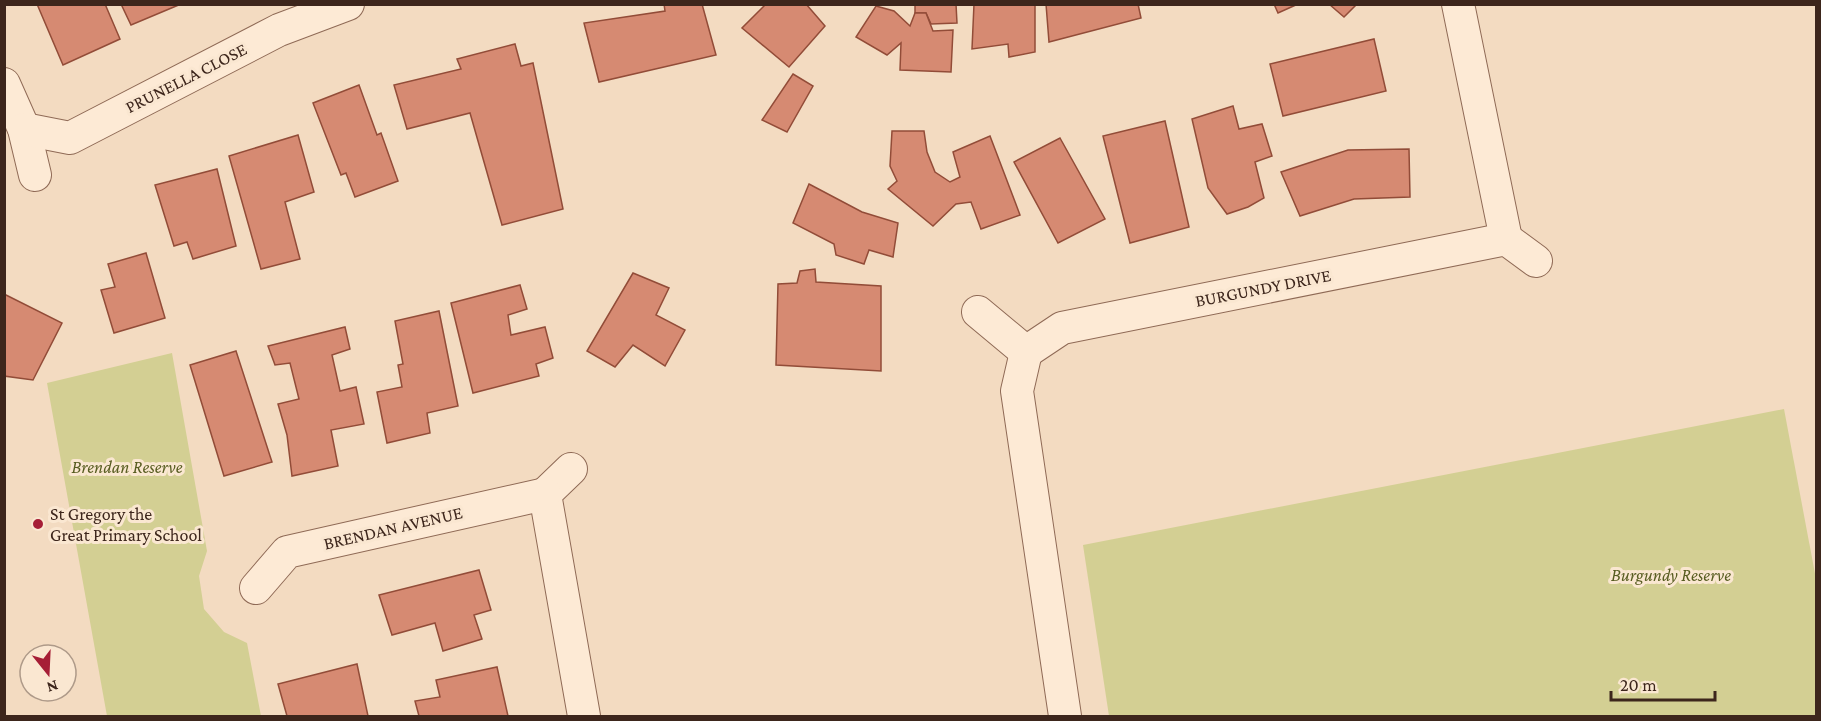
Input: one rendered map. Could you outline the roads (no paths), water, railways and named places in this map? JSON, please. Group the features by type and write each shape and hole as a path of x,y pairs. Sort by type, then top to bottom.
{"street":[{"name":"PRUNELLA CLOSE","path":"24,129 70,138 279,30 348,4"},
{"path":"1458,4 1506,239 1536,261"},
{"path":"4,84 24,129 35,175"},
{"name":"BURGUNDY DRIVE","path":"1026,352 1062,328 1506,239"},
{"path":"978,312 1026,352 1017,391 1065,717"},
{"path":"571,469 545,494 584,717"},
{"name":"BRENDAN AVENUE","path":"256,588 287,552 545,494"}],"place":[{"name":"St Gregory the Great Primary School","path":"38,524"}],"park label":[{"name":"Brendan Reserve","path":"127,467"},
{"name":"Burgundy Reserve","path":"1671,575"}]}
